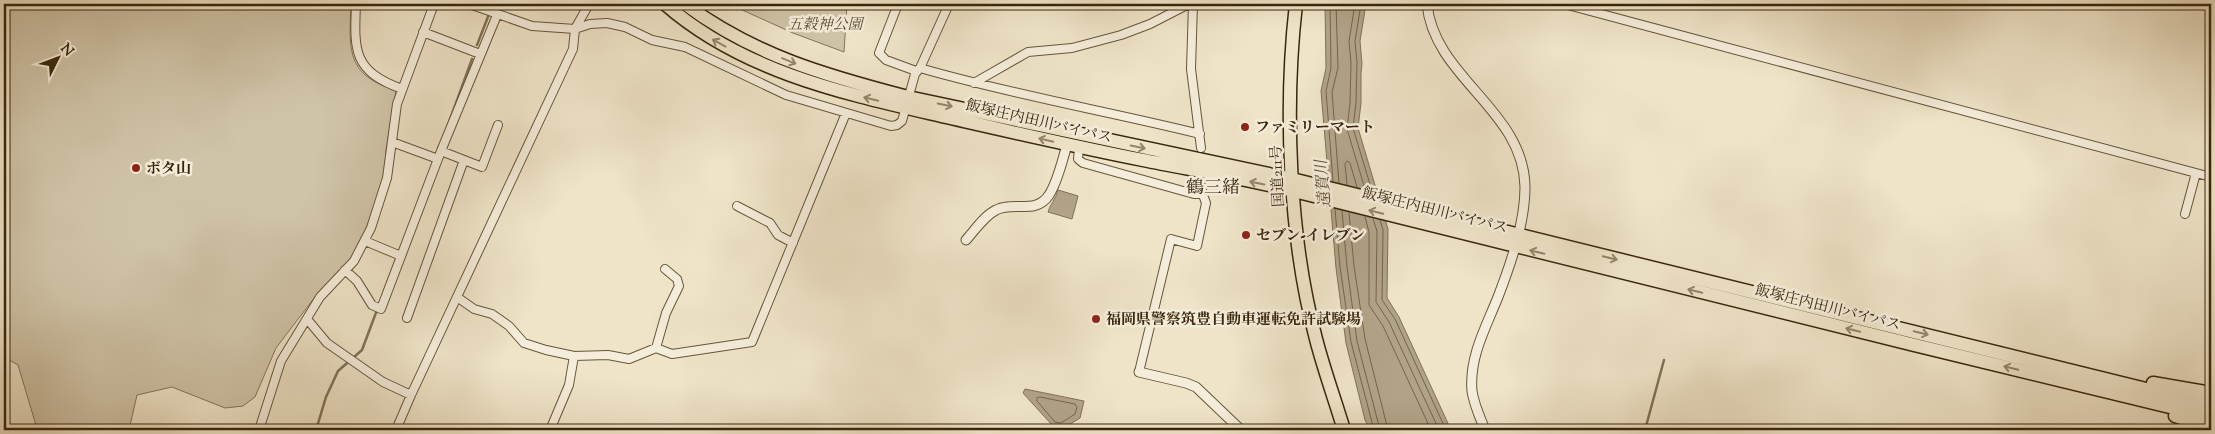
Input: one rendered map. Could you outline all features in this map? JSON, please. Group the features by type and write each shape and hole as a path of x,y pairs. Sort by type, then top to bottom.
{"highway":[{"name":"飯塚庄内田川バイパス","path":"665,4 705,35 747,58 782,73 827,88 907,102 1292,185 2211,417"},
{"name":"飯塚庄内田川バイパス","path":"685,4 713,24 760,50 907,102 1073,146 1292,185"},
{"name":"国道211号","path":"1296,4 1291,98 1292,185 1307,298 1316,339 1344,430"},
{"name":"飯塚庄内田川バイパス","path":"1515,240 1758,295 2211,405"},
{"path":"2047,364 2211,393"},
{"path":"2039,375 2211,427"}],"street":[{"path":"356,4 354,39 366,70 376,78 402,89"},
{"path":"258,430 281,361 320,297 354,261 365,242 387,178 397,104 434,4"},
{"path":"469,4 532,26 575,29 590,24 607,22 625,27 652,40 685,47 786,95 891,126 897,126 902,121 918,69 949,4"},
{"path":"396,430 411,394 573,49 575,29 589,4"},
{"path":"898,4 879,53 886,60 1064,105 1124,115 1200,134"},
{"path":"974,83 1028,52 1072,48 1121,35 1150,24 1191,4 1191,70 1201,148"},
{"path":"1427,4 1432,27 1444,52 1454,68 1500,120 1514,140 1522,162 1525,186 1523,210 1498,296 1474,359 1472,391 1475,407 1486,430"},
{"path":"1564,4 2211,177"},
{"path":"345,270 357,281 377,308 436,158 441,151 480,54 493,13"},
{"path":"423,32 480,54"},
{"path":"457,297 474,309 492,314 509,326 524,343 574,356 608,354 629,359 656,348 672,354 752,342 846,113"},
{"path":"441,151 482,167 498,125"},
{"path":"392,142 436,158"},
{"path":"1073,146 1078,159 1083,163 1194,194 1199,194 1202,189 1206,203 1197,246 1171,239 1139,372 1196,387 1241,430"},
{"path":"966,240 997,209 1029,207 1042,202 1049,196 1073,146"},
{"path":"407,318 464,160"},
{"path":"2185,214 2196,173"},
{"path":"737,206 770,223 778,235 792,243"},
{"path":"365,242 398,255"},
{"path":"656,348 666,313 679,286 677,279 665,269"},
{"path":"307,319 327,343 383,382 411,394"},
{"path":"550,430 569,385 574,356"}],"green space":[{"path":"4,4 351,4 351,47 359,69 380,84 396,90 386,150 384,179 360,245 347,264 318,293 276,348 255,397 243,406 225,408 172,387 137,395 129,430 35,430 35,422 18,365 4,357"},
{"name":"五穀神公園","path":"729,4 847,4 844,52 793,33"}],"water":[{"path":"1325,4 1366,4 1360,41 1362,64 1358,128 1388,229 1387,298 1399,317 1451,430 1370,430 1365,420 1346,343 1336,268 1321,91 1326,68"},
{"path":"1058,190 1078,196 1072,219 1048,212"},
{"path":"1025,389 1084,401 1080,418 1062,429 1053,426 1023,393"}],"waterway":[{"path":"477,45 493,4"},
{"path":"448,125 472,59"},
{"path":"384,291 401,247"},
{"path":"316,430 326,397 338,371 362,350 377,310"},
{"path":"1645,430 1664,360"}],"tunnel":[{"path":"1201,148 1202,187"}],"place":[{"name":"ファミリーマート","path":"1245,127"},
{"name":"ボタ山","path":"136,168"},
{"name":"セブン-イレブン","path":"1246,235"},
{"name":"福岡県警察筑豊自動車運転免許試験場","path":"1096,319"}],"district":[{"name":"鶴三緒","path":"1213,187"}],"water label":[{"name":"遠賀川","path":"1322,184"}]}
